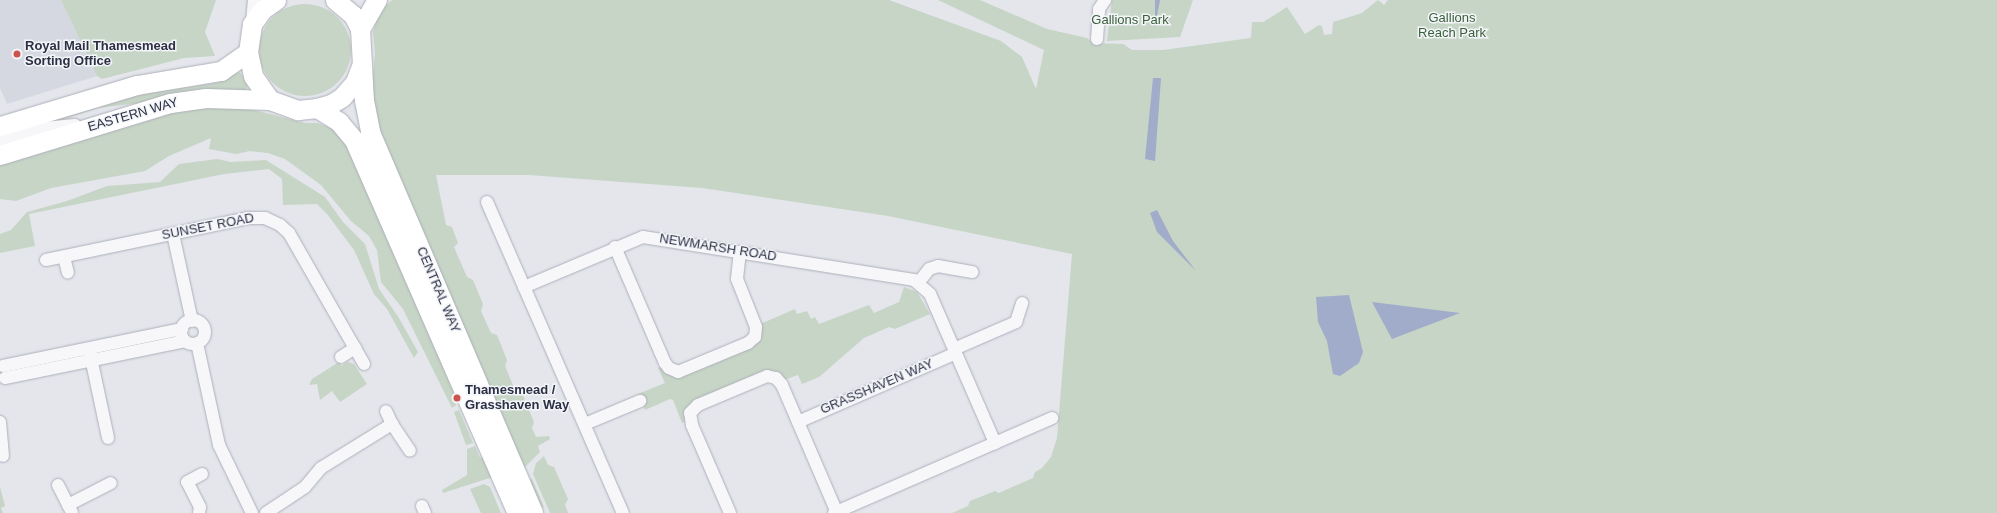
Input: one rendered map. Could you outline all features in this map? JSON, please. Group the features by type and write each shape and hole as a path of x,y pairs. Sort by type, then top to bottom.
{"main road":[{"path":"270,100 252,76 248,52 252,24 263,9 276,0"},
{"path":"335,0 353,16 360,29"},
{"path":"360,29 377,0"},
{"name":"CENTRAL WAY","path":"360,29 364,100 370,132 534,513"},
{"name":"EASTERN WAY","path":"1,128 137,85 221,71 248,52"},
{"name":"EASTERN WAY","path":"0,155 101,124 188,100 224,98 270,100 298,110 318,108 342,97 355,82 363,62"},
{"name":"CENTRAL WAY","path":"318,108 339,122 354,140 517,513"}],"street":[{"path":"252,24 254,0"},
{"path":"1097,39 1099,3"},
{"path":"1,128 44,129 101,124"},
{"path":"487,202 623,513"},
{"name":"SUNSET ROAD","path":"46,260 254,217 264,218 280,225 292,240 364,364"},
{"path":"173,234 192,321 183,335"},
{"name":"NEWMARSH ROAD","path":"524,287 635,239 650,237 919,282"},
{"path":"615,247 665,363 668,368 678,372 748,343 755,337 756,328 737,279 740,252"},
{"path":"64,256 68,273"},
{"path":"972,272 938,266 928,269 919,282 930,294 995,443"},
{"path":"955,351 1016,322 1022,303"},
{"path":"192,321 200,323 204,329 203,338 197,343"},
{"path":"2,373 183,335 197,343 215,434 252,513"},
{"path":"341,357 355,348"},
{"name":"GRASSHAVEN WAY","path":"798,422 955,351"},
{"path":"90,354 108,438"},
{"path":"730,513 692,425 690,413 693,408 763,377 771,376 782,385 836,513 1052,418"},
{"path":"584,424 640,401"},
{"path":"386,411 392,424 410,450"},
{"path":"0,422 3,456"},
{"path":"266,513 305,487 321,468 392,424"},
{"path":"199,513 200,507 187,482 202,474"},
{"path":"58,484 70,509 111,483"}],"shaded area":[{"path":"0,0 61,0 97,76 7,104 0,88"}],"green space":[{"path":"61,0 216,0 205,32 215,56 184,58 102,79 97,76"},
{"name":"Gallions Reach Park","path":"392,0 889,0 1001,41 1022,57 1036,89 1044,50 938,0 980,0 1047,29 1087,38 1093,43 1123,44 1132,50 1163,50 1251,38 1252,22 1263,22 1287,7 1305,34 1319,25 1322,26 1324,35 1332,34 1333,22 1362,13 1378,0 1384,5 1388,0 1997,0 1997,513 952,513 968,506 970,501 995,491 999,493 1033,478 1035,472 1042,468 1051,457 1057,438 1072,254 888,216 702,188 529,175 436,175 446,225 452,227 458,243 454,247 467,277 473,280 483,304 481,311 491,333 497,335 507,360 505,366 514,388 521,391 534,422 532,428 536,437 549,436 550,439 538,446 540,452 523,469 379,138 371,97 375,53 373,32 379,12"},
{"name":"Gallions Park","path":"1112,0 1193,0 1180,37 1107,41"},
{"path":"305,4 323,7 338,17 348,32 351,50 348,68 338,83 323,93 305,96 287,93 272,83 262,68 259,50 262,32 272,17 287,7"},
{"path":"238,72 241,73 248,86 246,90 98,108 10,136 107,99 215,83"},
{"path":"217,105 250,109 305,123 318,123 337,131 346,142 457,392 453,395 456,405 452,408 403,309 381,282 377,250 369,236 351,221 321,185 285,159 268,153 250,151 236,154 209,149 211,138 169,156 145,171 51,188 16,201 0,199 0,165 146,118"},
{"path":"217,159 231,162 266,160 325,197 343,222 365,244 379,289 399,318 418,352 414,358 387,309 374,294 354,250 327,214 317,204 283,205 282,179 269,169 224,174 29,214 35,246 0,253 0,234 11,230 27,212 67,201 107,186 160,182 179,164"},
{"path":"904,287 917,292 930,314 895,329 889,327 864,338 819,377 802,384 798,375 784,380 778,374 695,402 686,421 682,423 673,400 670,399 645,410 638,394 665,383 658,368 662,366 664,370 751,346 760,324 795,309 797,314 807,311 811,319 815,317 819,324 869,305 874,313 899,302"},
{"path":"339,362 341,366 348,362 354,364 367,384 340,402 332,391 320,400 317,384 309,385 312,379"},
{"path":"459,410 473,443 466,445 454,412"},
{"path":"475,446 480,458 484,456 493,477 443,493 442,490 467,475 467,449"},
{"path":"544,456 548,465 554,467 568,499 565,505 568,513 550,513 533,474 536,463"},
{"path":"532,479 544,507 540,508 528,481"},
{"path":"484,484 490,487 501,513 481,513 470,489"},
{"path":"0,487 5,506 1,508 3,513 0,513"}],"water":[{"path":"1155,0 1160,0 1155,27"},
{"path":"1153,78 1161,78 1155,161 1145,159"},
{"path":"1157,210 1173,241 1196,271 1157,232 1150,213"},
{"path":"1349,295 1363,352 1359,363 1340,376 1333,374 1327,341 1318,322 1316,297"},
{"path":"1372,302 1460,313 1392,339"}],"place":[{"name":"Royal Mail Thamesmead Sorting Office","path":"17,54"},
{"name":"Thamesmead / Grasshaven Way","path":"457,398"}]}
